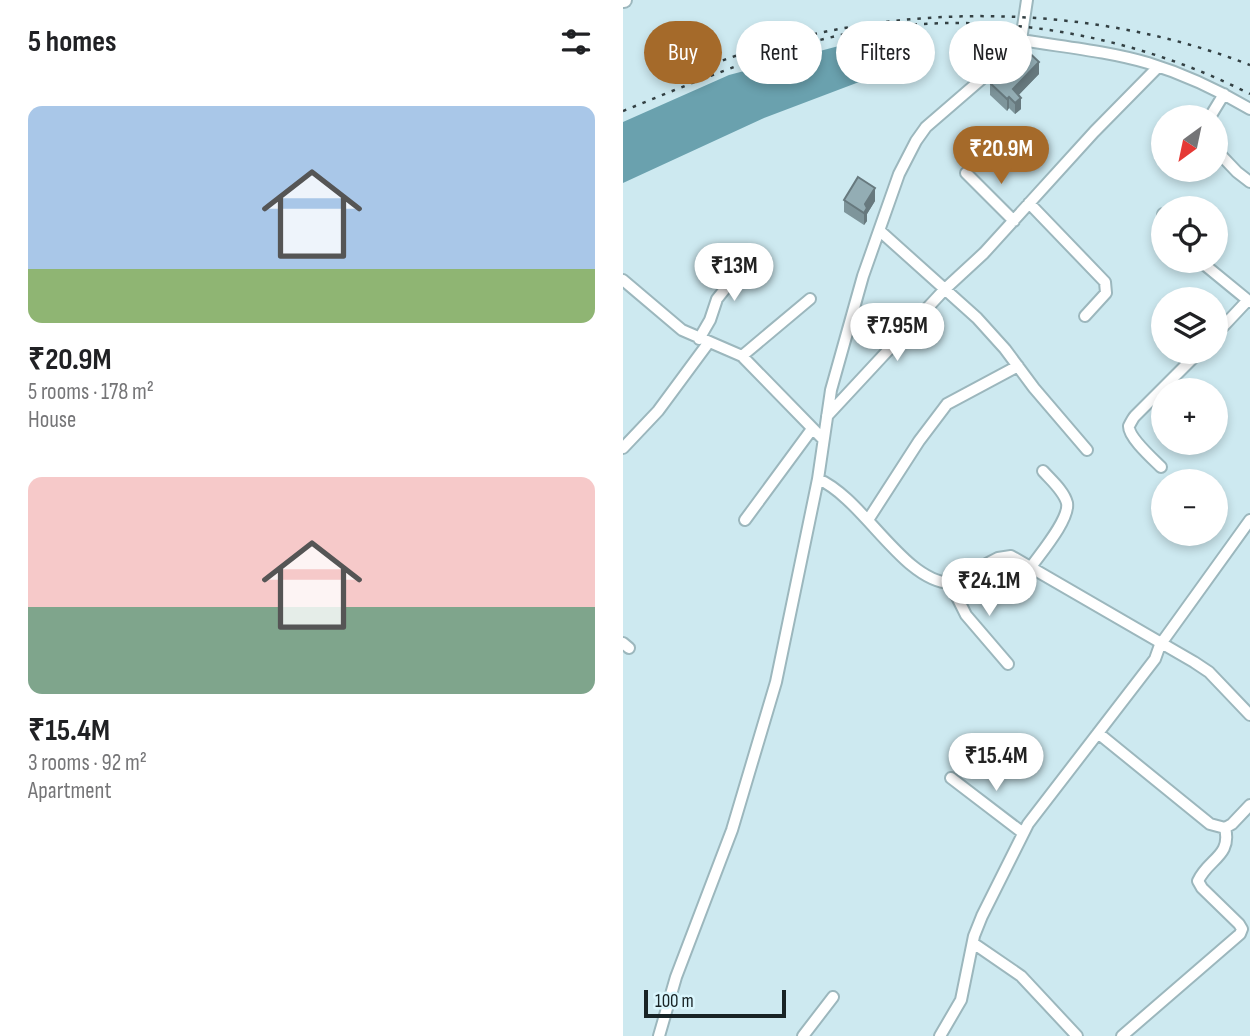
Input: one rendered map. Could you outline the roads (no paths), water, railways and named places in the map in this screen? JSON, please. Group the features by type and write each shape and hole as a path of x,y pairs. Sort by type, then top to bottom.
{"street":[{"path":"1024,21 1027,0"},
{"path":"1032,42 1110,55 1158,67 1224,93 1250,110"},
{"path":"827,415 945,289 984,253 1158,67"},
{"path":"659,1036 676,977 732,830 776,682 818,480 831,390 863,276 899,174 921,134 939,114 977,84"},
{"path":"1217,105 1224,93"},
{"path":"1229,163 1250,182"},
{"path":"966,173 1014,221"},
{"path":"1029,204 1105,282 1106,293 1085,316"},
{"path":"880,231 994,336 1087,450"},
{"path":"623,448 657,411 704,340 717,299 752,255"},
{"path":"1215,273 1249,301 1228,322"},
{"path":"623,280 675,325 742,356 822,438"},
{"path":"742,356 810,299"},
{"path":"1161,467 1133,437 1129,425 1187,364"},
{"path":"867,520 925,432 947,404 1018,366"},
{"path":"745,520 812,429"},
{"path":"1031,567 1063,520 1067,509 1066,501 1043,471"},
{"path":"818,480 827,483 912,566 927,577 950,583 998,558 1011,556 1209,672 1250,715"},
{"path":"940,1036 961,1000 973,943 982,916 1023,833 1155,659 1160,645 1248,527"},
{"path":"950,583 966,615 1008,664"},
{"path":"1098,733 1210,824 1224,828 1232,824 1250,805"},
{"path":"951,778 1023,833"},
{"path":"1224,828 1227,842 1225,849 1198,881 1250,935"},
{"path":"1128,1034 1238,938 1242,929 1239,924"},
{"path":"973,943 1021,976 1077,1036"},
{"path":"803,1036 833,997"}],"water":[{"path":"836,47 836,84 854,84 764,118 623,183 623,122 709,84 722,84 722,78 736,73 736,84 822,84 822,50"}],"railway":[{"path":"722,61 778,43 845,28 913,19 982,16 1051,19 1119,28 1186,44 1250,65"},
{"path":"623,111 724,71 802,45 881,28 935,23 1044,29 1098,39 1151,53 1250,94"}]}
